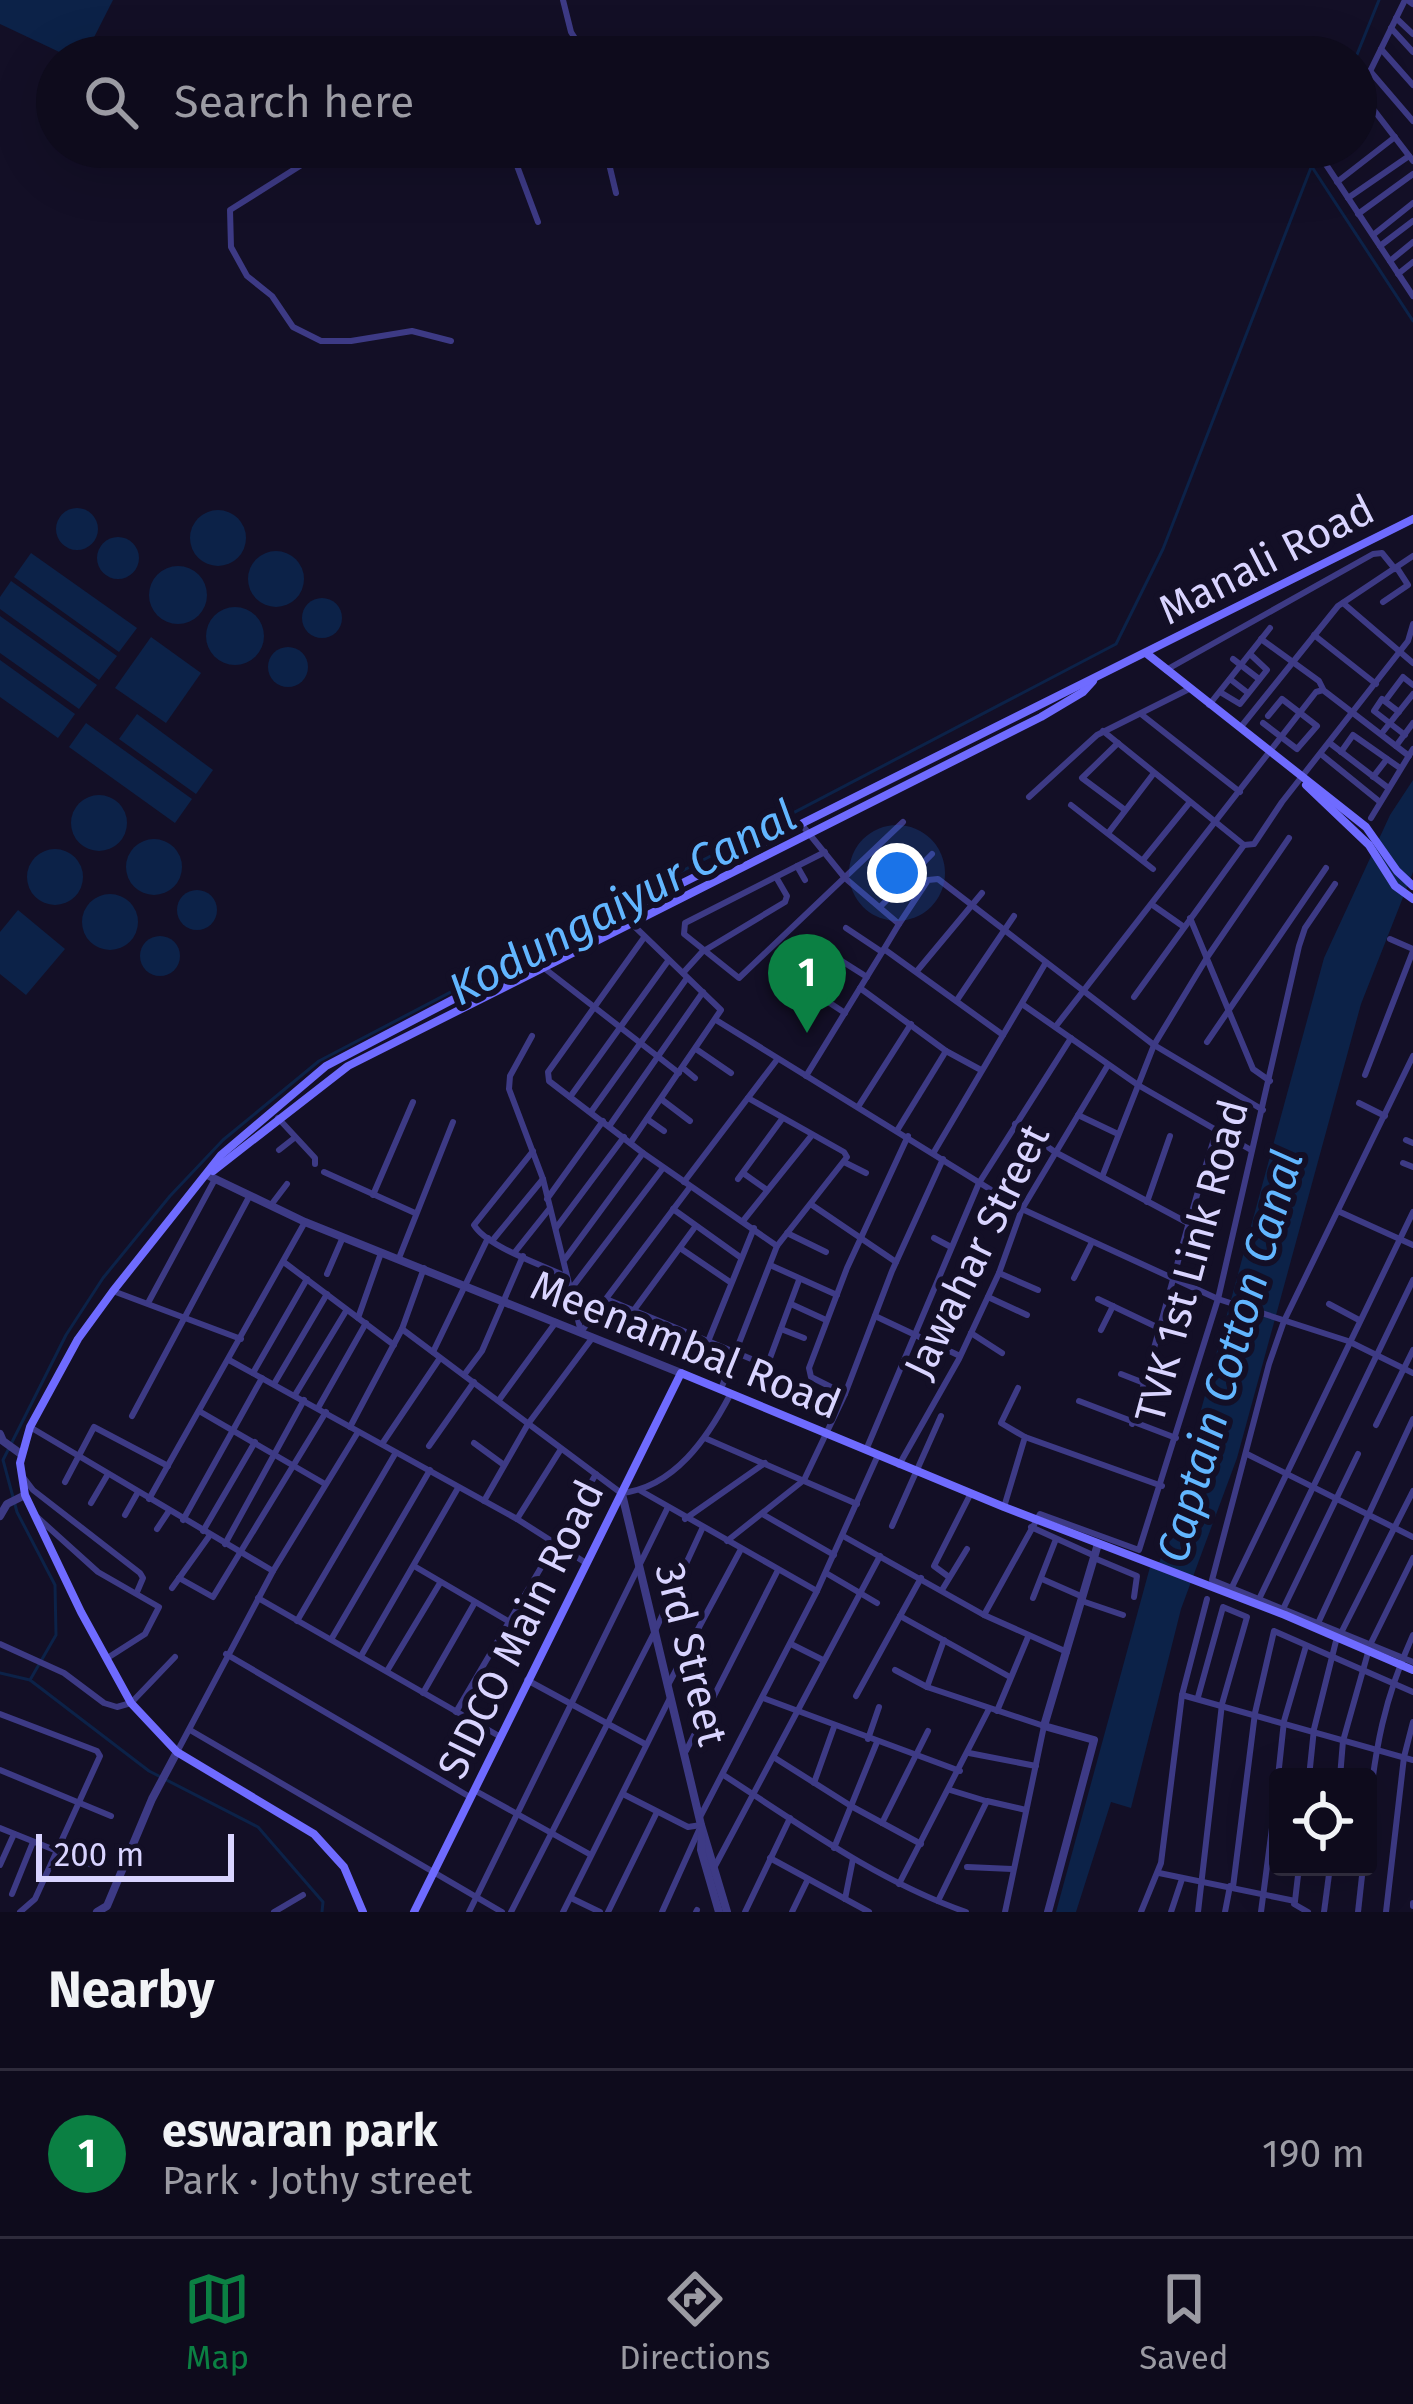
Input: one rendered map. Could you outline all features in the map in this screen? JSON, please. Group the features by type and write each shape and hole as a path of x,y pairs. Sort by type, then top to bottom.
{"main road":[{"name":"Manali Road","path":"805,829 1413,519"},
{"path":"1146,653 1366,827 1395,886 1413,899"},
{"path":"360,1912 344,1867 314,1834 177,1752 130,1703 23,1496 21,1474 9,1444 30,1427 78,1339 113,1291 211,1178 278,1118 348,1066 805,829"},
{"path":"211,1178 221,1155 326,1066 398,1025 805,829"},
{"path":"1377,847 1413,886"},
{"name":"Meenambal Road","path":"681,1373 1033,1522 1335,1631 1413,1666"},
{"name":"SIDCO Main Road","path":"414,1912 681,1373"}],"street":[{"path":"563,0 574,36"},
{"path":"1377,57 1409,1"},
{"path":"1396,18 1413,34"},
{"path":"1391,28 1413,52"},
{"path":"1381,49 1413,85"},
{"path":"1377,79 1413,121"},
{"path":"1348,198 1411,158 1377,117"},
{"path":"1377,151 1395,137"},
{"path":"297,168 230,210 231,247 247,277 272,296 293,327 321,341 412,331 451,341"},
{"path":"519,168 538,222"},
{"path":"610,168 616,193"},
{"path":"1328,168 1412,292"},
{"path":"1337,182 1355,168"},
{"path":"1358,214 1413,174"},
{"path":"1372,235 1413,203"},
{"path":"1380,246 1413,221"},
{"path":"1390,261 1413,242"},
{"path":"1398,274 1413,262"},
{"path":"1166,670 1373,554 1382,553 1408,585 1383,602"},
{"path":"1240,728 1342,602 1413,556"},
{"path":"1342,602 1412,662"},
{"path":"1103,731 1244,845 1254,844 1408,641 1413,625"},
{"path":"1209,705 1230,680 1237,662 1250,654 1270,628"},
{"path":"1314,635 1376,684"},
{"path":"1261,639 1396,746 1411,752 1371,818"},
{"path":"1220,692 1238,704 1248,693 1267,668 1250,654"},
{"path":"1237,662 1259,679"},
{"path":"1385,701 1403,677 1413,685"},
{"path":"1230,680 1248,693"},
{"path":"1029,797 1103,731 1189,689"},
{"path":"1057,1026 1316,692 1323,690"},
{"path":"1382,733 1413,694"},
{"path":"1282,699 1301,712 1317,726 1297,749 1266,719 1282,699"},
{"path":"1400,712 1382,699 1374,711 1405,734"},
{"path":"1141,714 1240,792"},
{"path":"1396,746 1413,724"},
{"path":"1341,752 1353,735 1400,768"},
{"path":"1118,743 1082,778 1125,810"},
{"path":"1351,760 1364,743"},
{"path":"1331,744 1387,787"},
{"path":"1362,768 1375,750"},
{"path":"1322,755 1380,802"},
{"path":"1373,777 1387,759"},
{"path":"1108,833 1154,773"},
{"path":"1143,860 1190,802"},
{"path":"1071,805 1153,868"},
{"path":"825,852 685,922 684,934 740,978 903,822"},
{"path":"805,829 845,878 898,924"},
{"path":"1102,1177 1154,1045 1289,838"},
{"path":"1134,998 1244,845"},
{"path":"880,907 932,854"},
{"path":"797,866 806,880"},
{"path":"1207,1042 1326,868"},
{"path":"591,1112 702,952 785,902 787,896 776,877"},
{"path":"806,1076 898,924 933,878 1154,1045 1263,1110"},
{"name":"TVK 1st Link Road","path":"1033,1522 1044,1513 1139,1550 1218,1299 1299,946 1305,928 1335,884"},
{"path":"917,970 982,893"},
{"path":"1154,906 1184,927"},
{"path":"957,1000 1014,916"},
{"path":"1190,918 1255,1074 1270,1081"},
{"path":"556,1228 647,1119 721,1010 629,922"},
{"path":"846,928 917,970 1003,1035"},
{"path":"643,939 548,1072 548,1079 663,1168 777,1246"},
{"path":"1365,1076 1413,950 1390,939"},
{"path":"817,944 867,977"},
{"path":"829,953 806,986 844,1013"},
{"path":"570,1097 668,962"},
{"path":"934,1152 1046,964"},
{"path":"541,966 640,1043 695,1078"},
{"path":"860,988 946,1051 982,1070"},
{"path":"464,1376 482,1351 519,1254 548,1203 703,992"},
{"path":"1022,1004 1138,1085 1253,1151"},
{"path":"716,1020 1022,1209 1218,1299 1348,1341 1413,1373"},
{"path":"858,1107 911,1024"},
{"path":"532,1036 508,1082 543,1179 581,1332"},
{"path":"866,1450 979,1184 1072,1038"},
{"path":"696,1049 731,1073"},
{"path":"898,1130 946,1051"},
{"path":"1335,1631 1212,1580 1284,1321 1412,1060"},
{"path":"581,1332 776,1061"},
{"name":"Jawahar Street","path":"899,1465 960,1356 999,1274 1022,1209 1108,1065"},
{"path":"661,1099 690,1121"},
{"path":"402,1329 622,1493 641,1491 707,1438 777,1246 844,1162 844,1152 748,1099"},
{"path":"373,1195 413,1102"},
{"path":"1359,1103 1385,1115"},
{"path":"1078,1115 1118,1134"},
{"path":"278,1118 315,1158 315,1164"},
{"path":"767,1190 741,1176 783,1118"},
{"path":"647,1119 664,1131"},
{"path":"399,1258 454,1121"},
{"path":"1016,1124 1054,1152 1186,1222"},
{"path":"1132,1424 1216,1130"},
{"path":"742,1221 813,1135"},
{"path":"845,1394 808,1373 837,1295 908,1136"},
{"path":"1147,1202 1170,1136"},
{"path":"278,1150 293,1138"},
{"path":"533,1151 475,1219 478,1232 567,1277"},
{"path":"565,1258 643,1153"},
{"path":"727,1541 804,1480 943,1159"},
{"path":"844,1162 866,1173"},
{"path":"1403,1162 1413,1167"},
{"path":"571,1290 663,1168"},
{"path":"324,1172 415,1213"},
{"path":"148,1303 211,1178"},
{"name":"Meenambal Road","path":"211,1178 305,1222 681,1373"},
{"path":"381,1445 436,1355 490,1240 543,1179"},
{"path":"270,1206 287,1184"},
{"path":"132,1416 249,1197"},
{"path":"812,1205 896,1262"},
{"path":"673,1209 740,1257"},
{"path":"1339,1211 1413,1245"},
{"path":"1232,1587 1413,1212"},
{"path":"149,1499 305,1222"},
{"path":"634,1310 695,1227"},
{"path":"709,1339 754,1228"},
{"path":"787,1233 826,1252"},
{"path":"327,1274 344,1238"},
{"path":"934,1238 951,1247"},
{"path":"1074,1277 1092,1242"},
{"path":"680,1249 730,1282"},
{"path":"179,1578 212,1598 241,1554 322,1410 362,1320 381,1253"},
{"path":"285,1263 394,1346"},
{"path":"770,1265 837,1295"},
{"path":"97,1912 108,1909 159,1786 226,1654 354,1429 402,1329 424,1268"},
{"path":"999,1274 1038,1290"},
{"path":"253,1373 307,1279"},
{"path":"606,1299 766,1362 800,1280"},
{"path":"1260,1597 1413,1280"},
{"path":"113,1291 242,1339"},
{"path":"274,1384 327,1294"},
{"path":"988,1297 1028,1315"},
{"path":"1099,1299 1161,1329"},
{"path":"791,1304 827,1320"},
{"path":"1329,1304 1359,1320"},
{"path":"1101,1330 1113,1306"},
{"path":"295,1395 346,1311"},
{"path":"875,1316 960,1356"},
{"path":"499,1400 556,1322"},
{"path":"781,1329 804,1338"},
{"path":"971,1333 1002,1353"},
{"path":"484,1501 528,1424 593,1337"},
{"path":"1376,1425 1413,1350"},
{"path":"229,1360 517,1519 586,1563"},
{"path":"1121,1374 1144,1383"},
{"path":"183,1520 262,1378"},
{"path":"429,1446 473,1382"},
{"path":"1018,1388 1001,1423 1025,1437 1162,1486"},
{"path":"225,1544 304,1400"},
{"path":"1079,1401 1176,1438"},
{"path":"199,1411 326,1484"},
{"path":"892,1526 941,1416"},
{"path":"1319,1621 1413,1419"},
{"path":"64,1482 94,1426 168,1466"},
{"path":"30,1427 273,1570"},
{"path":"1004,1507 1025,1437"},
{"path":"707,1438 857,1504"},
{"path":"172,1588 255,1442"},
{"path":"474,1443 504,1465"},
{"path":"0,1454 9,1444"},
{"path":"517,1519 561,1449"},
{"path":"296,1621 395,1454"},
{"path":"1247,1454 1413,1537"},
{"path":"1285,1607 1358,1454"},
{"path":"662,1912 878,1455"},
{"path":"685,1519 765,1463"},
{"path":"332,1639 430,1470"},
{"path":"21,1474 33,1490 140,1573 143,1578 137,1592"},
{"path":"91,1503 107,1474"},
{"path":"456,1712 596,1474"},
{"path":"361,1656 458,1488"},
{"path":"641,1491 817,1591"},
{"path":"1310,1768 1335,1631 1413,1491"},
{"path":"125,1515 138,1492"},
{"name":"3rd Street","path":"622,1493 723,1912"},
{"path":"949,1577 934,1566 971,1493"},
{"path":"0,1516 7,1504 23,1496"},
{"path":"470,1912 667,1509"},
{"path":"158,1529 169,1510"},
{"path":"764,1515 834,1555"},
{"path":"37,1516 98,1572 158,1604 158,1615 133,1645 109,1657"},
{"path":"984,1616 1033,1522 1056,1538 1137,1576 1134,1597"},
{"path":"190,1730 433,1874 507,1912 655,1631 702,1529"},
{"path":"843,1536 984,1616 1066,1652"},
{"path":"1034,1598 1056,1538"},
{"path":"1004,1912 1044,1726 1098,1544"},
{"path":"942,1590 967,1549"},
{"path":"668,1685 740,1550"},
{"path":"715,1867 880,1556"},
{"path":"1341,1768 1343,1741 1370,1646 1413,1558"},
{"path":"414,1566 508,1621"},
{"path":"686,1751 778,1570"},
{"path":"826,1573 877,1603"},
{"path":"856,1696 921,1578"},
{"path":"1042,1579 1123,1615"},
{"path":"387,1671 440,1583"},
{"path":"258,1598 499,1736"},
{"path":"1141,1912 1161,1863 1181,1695 1207,1599"},
{"path":"423,1693 474,1604"},
{"path":"1198,1697 1223,1607 1247,1617 1222,1704 1198,1912"},
{"path":"900,1616 1010,1677"},
{"path":"1225,1912 1255,1713 1274,1631 1413,1692"},
{"path":"1372,1768 1401,1660 1413,1635"},
{"path":"899,1884 1028,1637"},
{"path":"927,1687 944,1640"},
{"path":"0,1644 64,1673 104,1703 117,1707 130,1703 175,1657"},
{"path":"791,1644 823,1660"},
{"path":"1279,1768 1284,1721 1306,1645"},
{"path":"226,1654 591,1855"},
{"path":"895,1670 993,1711 1094,1740 1048,1912"},
{"path":"527,1680 646,1744"},
{"path":"1181,1695 1409,1758"},
{"path":"764,1697 798,1714 960,1771"},
{"path":"563,1912 670,1699"},
{"path":"834,1848 872,1741 879,1707"},
{"path":"0,1714 97,1751 100,1762 35,1899 22,1911"},
{"path":"1386,1912 1413,1722"},
{"path":"814,1783 835,1727"},
{"path":"882,1823 928,1731"},
{"path":"969,1753 1036,1766"},
{"path":"775,1757 921,1844"},
{"path":"0,1770 112,1816"},
{"path":"724,1775 853,1859 967,1912"},
{"path":"950,1790 1026,1810"},
{"path":"622,1794 688,1827 701,1825"},
{"path":"938,1901 987,1801"},
{"path":"571,1898 604,1912 657,1812"},
{"path":"745,1912 790,1818"},
{"name":"3rd Street","path":"701,1825 701,1850 723,1912"},
{"path":"0,1828 92,1865"},
{"path":"0,1865 14,1834"},
{"path":"12,1894 34,1841"},
{"path":"770,1858 869,1912"},
{"path":"1261,1912 1269,1858"},
{"path":"844,1899 853,1859"},
{"path":"967,1868 1012,1869"},
{"path":"1158,1873 1295,1901"},
{"path":"1298,1876 1294,1904 1308,1912"},
{"path":"1324,1912 1329,1876"},
{"path":"1358,1912 1362,1876"},
{"path":"1171,1912 1177,1878"},
{"path":"792,1912 808,1879"},
{"path":"274,1912 303,1895"}],"water":[{"path":"0,0 113,0 95,36 36,36 36,41 0,24"},
{"path":"77,508 92,514 98,529 92,544 77,550 62,544 56,529 62,514"},
{"path":"218,510 238,518 246,538 238,558 218,566 198,558 190,538 198,518"},
{"path":"118,537 133,543 139,558 133,573 118,579 103,573 97,558 103,543"},
{"path":"276,551 296,559 304,579 296,599 276,607 256,599 248,579 256,559"},
{"path":"31,553 137,628 119,652 14,577"},
{"path":"178,566 198,575 207,595 198,615 178,624 158,615 149,595 158,575"},
{"path":"11,581 117,656 99,680 0,609 0,597"},
{"path":"322,598 336,604 342,618 336,632 322,638 308,632 302,618 308,604"},
{"path":"235,607 255,616 264,636 255,656 235,665 215,656 206,636 215,616"},
{"path":"0,616 97,685 79,709 0,653"},
{"path":"151,637 201,673 166,723 115,688"},
{"path":"288,647 302,653 308,667 302,681 288,687 274,681 268,667 274,653"},
{"path":"0,660 75,714 58,738 0,697"},
{"path":"137,714 213,770 196,794 119,739"},
{"path":"86,723 192,799 175,823 69,747"},
{"name":"Captain Cotton Canal","path":"1413,780 1413,872 1361,1004 1237,1458 1181,1609 1131,1808 1111,1802 1076,1912 1056,1912 1150,1567 1158,1568 1324,958 1390,815"},
{"path":"99,795 119,803 127,823 119,843 99,851 79,843 71,823 79,803"},
{"path":"154,839 174,847 182,867 174,887 154,895 134,887 126,867 134,847"},
{"path":"55,849 75,857 83,877 75,897 55,905 35,897 27,877 35,857"},
{"path":"197,890 211,896 217,910 211,924 197,930 183,924 177,910 183,896"},
{"path":"110,894 130,902 138,922 130,942 110,950 90,942 82,922 90,902"},
{"path":"18,910 65,949 26,995 0,974 0,932"},
{"path":"160,936 174,942 180,956 174,970 160,976 146,970 140,956 146,942"}],"waterway":[{"name":"Kodungaiyur Canal","path":"1364,36 1379,0"},
{"name":"Kodungaiyur Canal","path":"30,1680 56,1635 55,1585 17,1512 3,1460 66,1335 103,1278 170,1196 223,1140 319,1061 1116,644 1163,549 1311,168"},
{"path":"1313,168 1413,321"},
{"path":"0,1673 30,1680 149,1771 258,1827 323,1902 322,1912"}],"place":[{"name":"eswaran park","path":"807,1033"}]}
